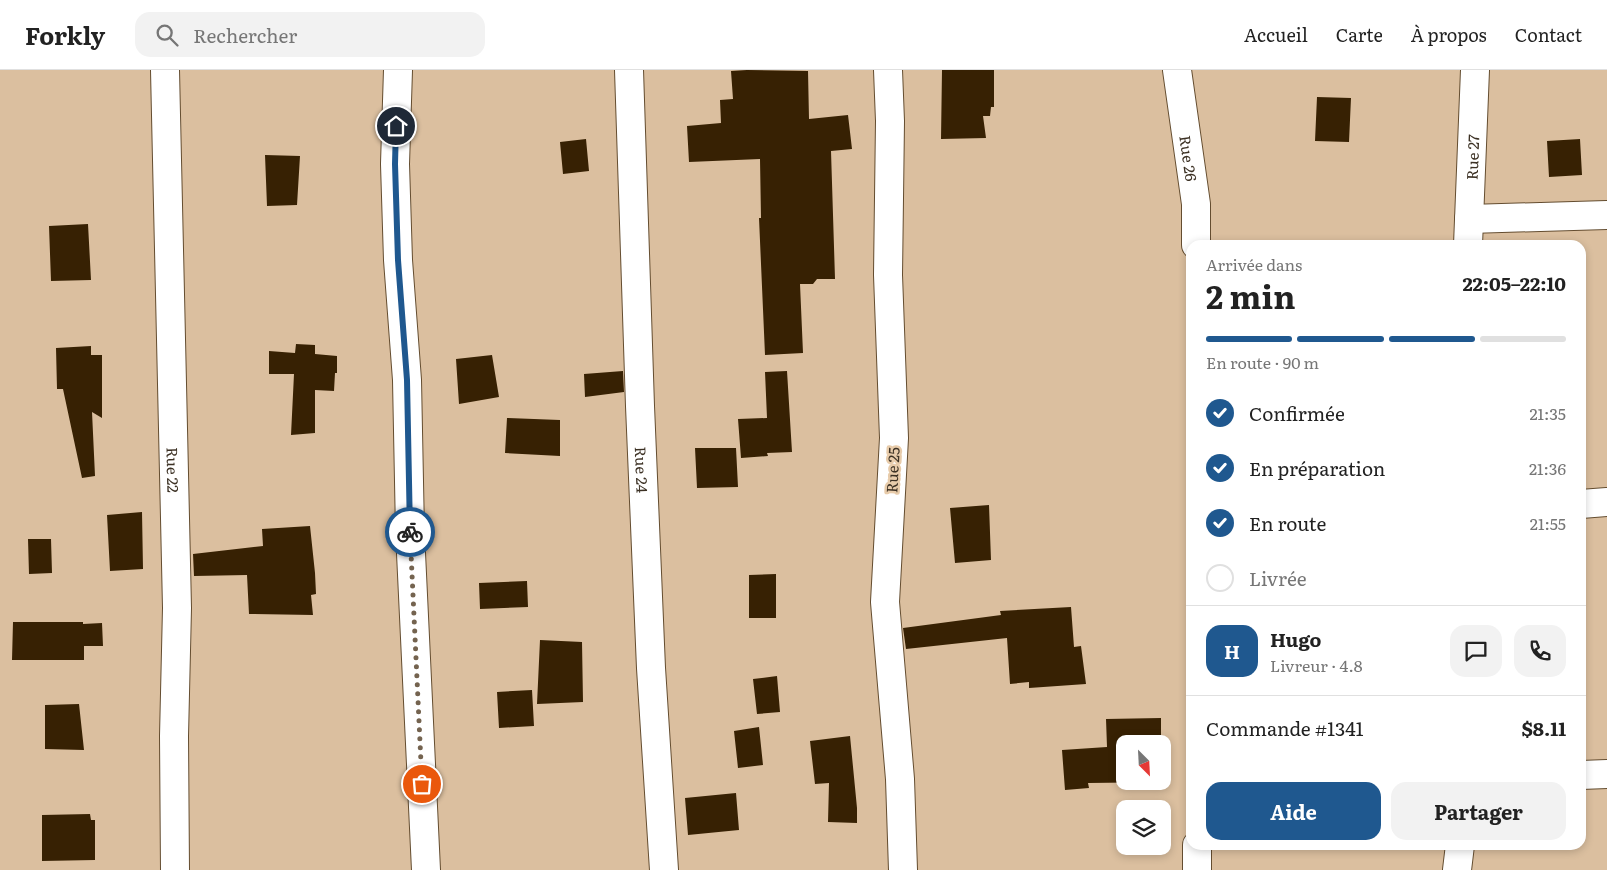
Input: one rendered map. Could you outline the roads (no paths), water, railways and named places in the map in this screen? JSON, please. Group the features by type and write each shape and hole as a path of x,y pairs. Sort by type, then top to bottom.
{"street":[{"name":"Rue 22","path":"164,70 177,608 174,736 174,870"},
{"path":"398,70 395,164 398,260 407,380 410,532 426,870"},
{"name":"Rue 24","path":"629,70 630,140 651,668 664,870"},
{"name":"Rue 25","path":"888,70 890,121 888,276 894,438 885,602 900,779 903,870"},
{"name":"Rue 26","path":"1177,70 1196,204 1196,240"},
{"name":"Rue 27","path":"1468,232 1475,70"},
{"path":"1468,232 1607,215"},
{"path":"1586,504 1607,502"},
{"path":"1586,775 1607,774"},
{"path":"1197,850 1197,870"},
{"path":"1458,870 1460,850"}]}
